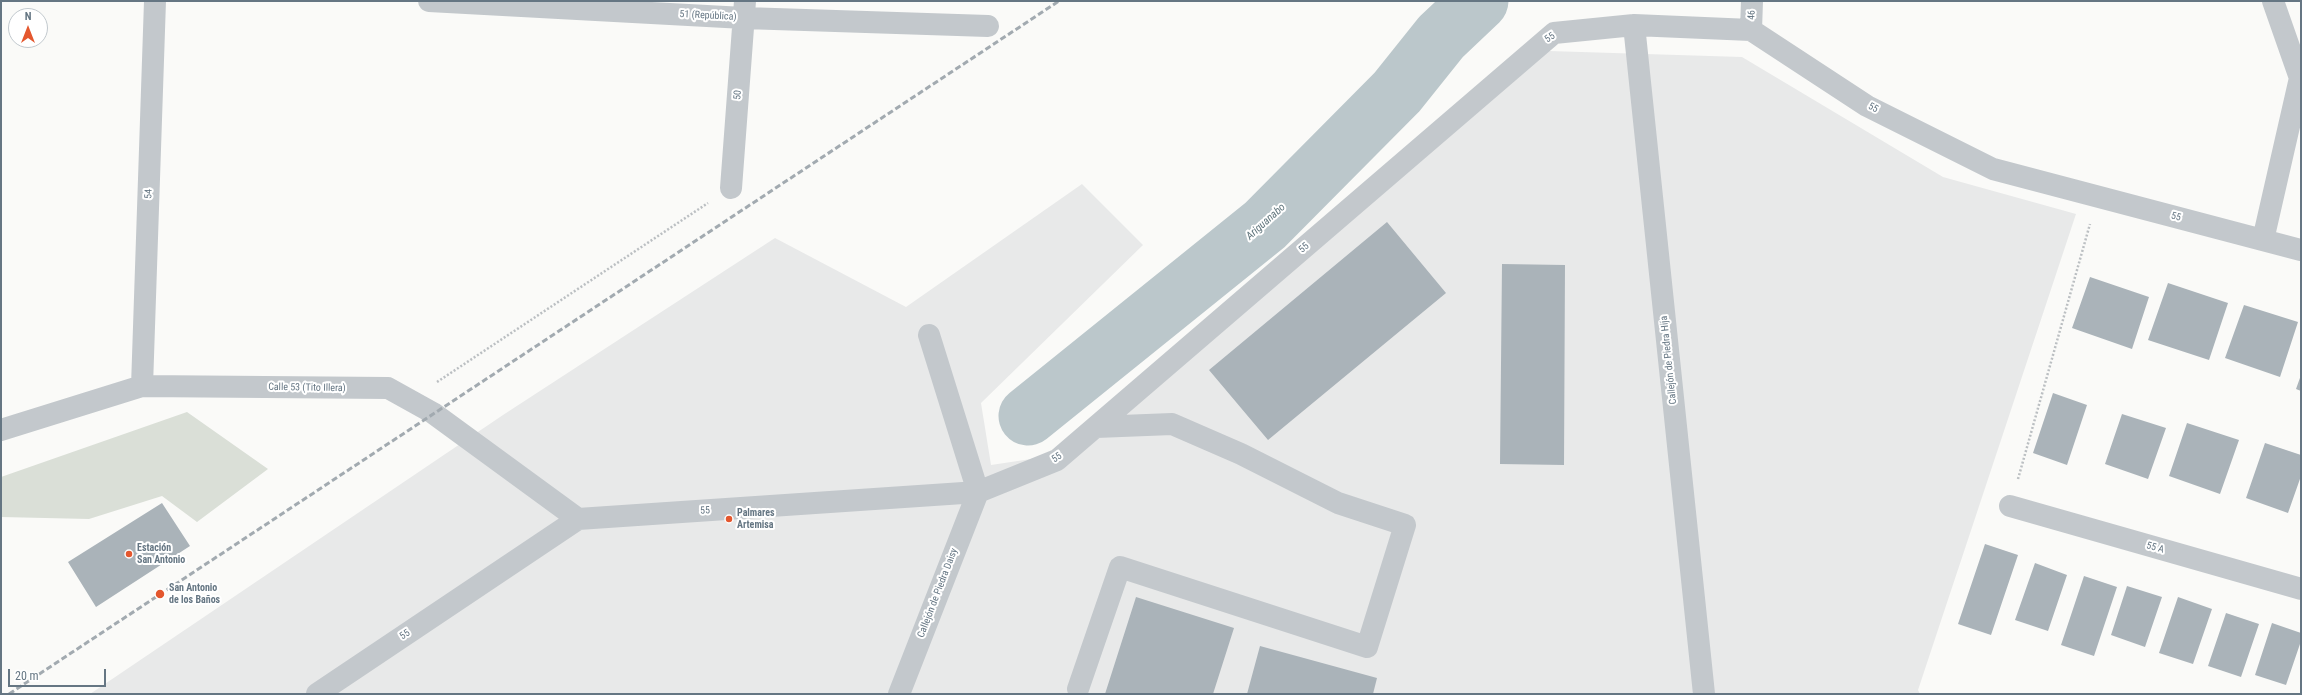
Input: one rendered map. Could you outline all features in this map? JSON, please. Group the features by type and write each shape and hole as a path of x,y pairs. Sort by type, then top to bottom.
{"street":[{"name":"54","path":"142,386 155,1"},
{"name":"51 (República)","path":"429,1 744,9 988,26"},
{"name":"46","path":"1751,30 1752,1"},
{"path":"2263,240 2300,78 2273,1"},
{"name":"50","path":"731,188 744,9"},
{"name":"55","path":"317,694 578,519 978,492 1057,460 1554,33 1634,25 1751,30 1867,106 1993,169 2301,250"},
{"name":"Callejón de Piedra Hija","path":"1634,25 1704,694"},
{"path":"929,335 978,492"},
{"name":"Calle 53 (Tito Illera)","path":"1,430 142,386 388,388 438,416 578,519"},
{"path":"1078,689 1120,567 1367,648 1405,525 1338,503 1240,454 1172,424 1096,427"},
{"name":"Callejón de Piedra Daisy","path":"899,694 978,492"},
{"name":"55 A","path":"2010,506 2301,589"}],"path":[{"path":"410,400 731,188"},
{"path":"2010,506 2098,196"}],"shaded area":[{"path":"1549,51 1742,57 1943,177 2076,214 1918,690 1920,694 90,694 503,415 775,238 906,307 1082,184 1143,245 981,403 991,465 1051,456"},
{"path":"187,412 268,469 197,522 162,496 89,519 1,517 1,477"}],"building":[{"path":"1387,222 1446,293 1268,440 1209,370"},
{"path":"1502,264 1565,265 1564,465 1500,464"},
{"path":"2090,277 2149,297 2132,349 2072,328"},
{"path":"2168,283 2228,303 2209,360 2148,340"},
{"path":"2244,305 2298,322 2280,377 2225,358"},
{"path":"2301,375 2301,391 2296,389"},
{"path":"2053,393 2087,405 2067,465 2033,453"},
{"path":"2122,414 2166,428 2148,479 2105,464"},
{"path":"2187,423 2239,440 2220,494 2169,476"},
{"path":"2265,443 2301,455 2301,476 2288,513 2246,498"},
{"name":"Estación San Antonio","path":"162,503 190,546 96,607 68,562"},
{"path":"1985,544 2018,555 1991,635 1958,624"},
{"path":"2035,563 2067,575 2048,631 2015,620"},
{"path":"2084,576 2117,587 2094,656 2061,645"},
{"path":"2127,586 2162,597 2145,647 2111,635"},
{"path":"1136,597 1234,628 1213,694 1105,694"},
{"path":"2178,597 2212,609 2193,664 2159,653"},
{"path":"2226,613 2259,624 2241,677 2208,666"},
{"path":"2272,623 2301,633 2301,641 2286,685 2255,675"},
{"path":"1260,646 1377,678 1373,694 1247,694"}],"waterway":[{"name":"Ariguanabo","path":"1028,416 1265,225 1397,92 1441,37 1479,1"}],"railway":[{"path":"9,694 1059,1"}],"place":[{"name":"Palmares Artemisa","path":"729,519"},
{"name":"Estación San Antonio","path":"129,554"},
{"name":"San Antonio de los Baños","path":"160,594"}]}
